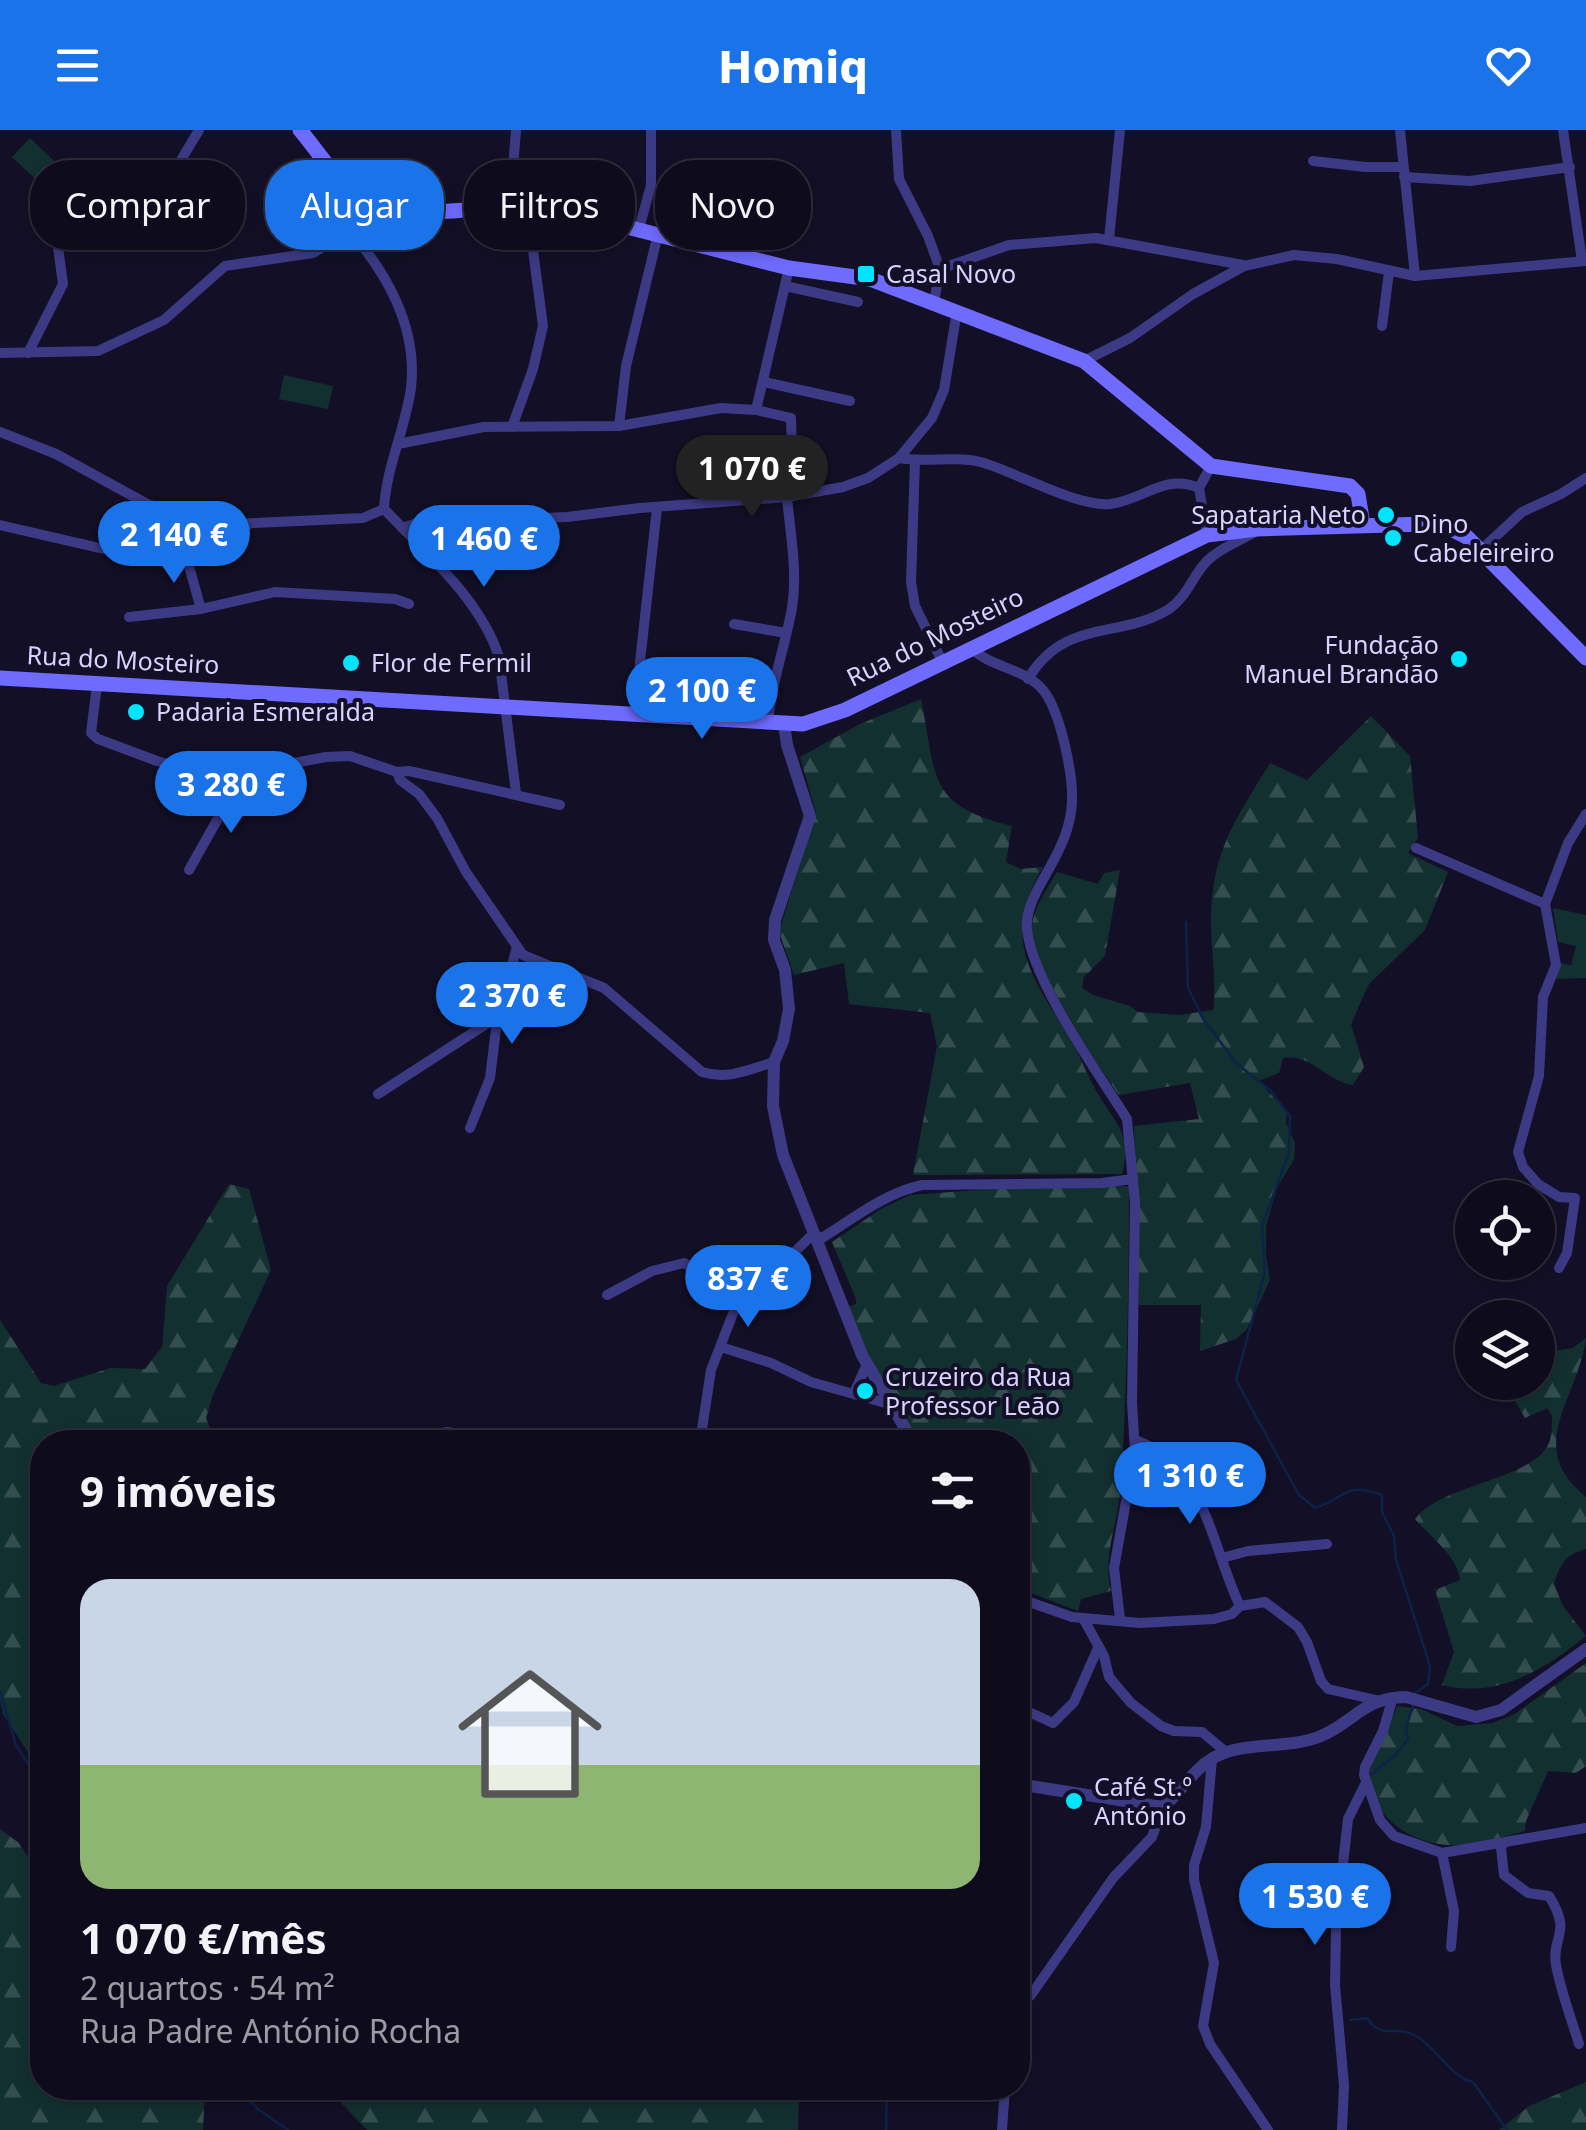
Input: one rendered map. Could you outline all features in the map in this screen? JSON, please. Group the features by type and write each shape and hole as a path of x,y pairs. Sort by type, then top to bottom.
{"main road":[{"path":"300,130 326,160"},
{"path":"635,228 655,233"},
{"path":"720,250 789,268 870,279 1084,362 1212,466 1344,483 1358,494 1363,525"},
{"name":"Rua do Mosteiro","path":"0,678 803,724 822,719 1207,535 1363,525 1448,528 1482,549 1586,658"}],"street":[{"path":"28,353 63,284 58,247 93,219 146,205 162,192 198,130"},
{"path":"516,130 517,160"},
{"path":"639,229 651,184 652,130"},
{"path":"896,130 899,178 940,270 934,302"},
{"path":"1109,239 1120,130"},
{"path":"1400,130 1415,276"},
{"path":"1084,362 1130,338 1193,294 1244,266 1294,255 1338,259 1415,276 1584,261 1563,130"},
{"path":"1312,161 1470,180 1570,167"},
{"path":"940,270 1009,245 1109,239 1244,266"},
{"path":"619,426 626,366 655,246"},
{"path":"0,353 98,351 164,320 225,266 318,250"},
{"path":"367,250 396,294 408,346 411,386 384,510"},
{"path":"512,426 533,370 543,326 528,250"},
{"path":"756,410 789,268"},
{"path":"1382,326 1389,272"},
{"path":"785,286 858,302"},
{"path":"402,528 430,518 472,522 567,517 790,497 868,478 899,458 932,418 944,390 957,311"},
{"path":"764,382 850,401"},
{"path":"398,444 484,427 619,426 721,408 791,418 795,578 770,695 776,724 787,745 810,816 775,920 774,940 785,970 789,1010 774,1062 772,1106 783,1155 813,1234 867,1364 905,1430"},
{"path":"0,432 56,454 149,505 247,526 363,518 384,510"},
{"path":"899,458 982,461 1030,482 1106,504 1174,482 1200,488"},
{"path":"915,461 915,606 942,661"},
{"path":"1207,535 1200,488 1212,466"},
{"path":"1482,549 1522,512 1586,478"},
{"path":"638,716 640,662 658,508"},
{"path":"384,510 478,613 495,642 516,794"},
{"path":"0,525 143,558 185,552 240,536 247,526"},
{"path":"1028,679 1045,656 1066,641 1166,611 1187,592 1205,563 1257,529"},
{"path":"185,552 201,609"},
{"path":"128,617 201,609 275,592 395,599 409,604"},
{"path":"734,624 786,634"},
{"path":"970,647 985,661 1012,670 1043,690 1058,723 1068,760 1072,802 1063,843 1033,902 1026,925 1032,957 1127,1119 1133,1179 1134,1440 1126,1512 1114,1568 1120,1619"},
{"path":"98,685 91,733 157,762 238,783 294,763 350,756 397,772 560,806"},
{"path":"397,772 400,780 419,794 438,818 466,872 523,955 604,988 702,1072 733,1076 774,1062"},
{"path":"189,870 238,783"},
{"path":"1559,1268 1567,1253 1581,1197 1559,1197 1538,1184 1523,1166 1518,1152 1539,1076 1543,997 1556,965 1545,904 1568,843 1586,814"},
{"path":"1416,848 1545,904"},
{"path":"470,1128 490,1078 497,1017 517,947"},
{"path":"378,1094 497,1017"},
{"path":"813,1234 822,1238 902,1189 922,1184 1102,1183 1133,1179"},
{"path":"701,1430 705,1390 741,1292 770,1276 813,1234"},
{"path":"608,1295 652,1271 684,1262 741,1292"},
{"path":"721,1347 771,1363 811,1382 889,1404"},
{"path":"854,1394 867,1364"},
{"path":"1134,1440 1151,1447 1170,1464 1200,1501 1240,1606"},
{"path":"1200,1501 1234,1494"},
{"path":"1222,1558 1248,1551 1327,1544"},
{"path":"1030,1602 1083,1618 1140,1623 1198,1621 1265,1602 1298,1627 1321,1682 1328,1689 1376,1700 1400,1697 1476,1717 1501,1710 1586,1649"},
{"path":"1083,1618 1104,1656 1109,1676 1147,1716 1174,1731 1202,1732 1226,1752"},
{"path":"1030,1712 1053,1723 1074,1702 1098,1648"},
{"path":"1400,1697 1364,1766 1380,1820 1394,1836 1442,1853 1586,1828"},
{"path":"1030,1996 1112,1878 1152,1836 1162,1808 1212,1759 1226,1752 1321,1736 1376,1700"},
{"path":"1212,1759 1206,1827 1194,1865 1214,1974 1203,2026 1210,2044 1268,2130"},
{"path":"1342,2130 1344,2085 1335,1985 1336,1929 1348,1819 1365,1779"},
{"path":"1030,1784 1162,1808"},
{"path":"1504,1842 1504,1875 1528,1893 1549,1896 1558,1910 1562,1930 1554,1960 1579,2044"},
{"path":"1442,1853 1454,1911 1452,1946"},
{"path":"1002,2130 1004,2100"}],"green space":[{"path":"30,138 53,160 30,160 30,174 12,157"},
{"path":"284,375 333,386 328,409 279,399"},
{"path":"921,699 934,767 949,797 984,818 1012,826 1006,862 1020,869 1043,867 1023,916 1026,958 1122,1132 1122,1174 913,1175 937,1046 930,1013 849,1004 844,963 794,975 779,932 816,813 800,757 860,724"},
{"path":"1371,716 1410,756 1418,838 1408,853 1448,872 1425,930 1369,984 1351,1024 1364,1067 1353,1085 1293,1058 1283,1058 1279,1073 1259,1081 1287,1112 1286,1123 1295,1143 1294,1160 1277,1187 1266,1226 1270,1280 1247,1329 1236,1339 1200,1351 1201,1305 1139,1305 1134,1126 1199,1119 1190,1083 1119,1095 1067,1014 1042,965 1032,929 1035,914 1057,872 1098,884 1104,873 1120,870 1105,956 1084,977 1082,988 1138,1012 1179,1015 1213,1010 1213,892 1222,852 1237,817 1270,763 1307,780"},
{"path":"1553,908 1586,915 1586,978 1556,979 1560,963 1571,965 1576,946 1558,942"},
{"path":"229,1184 249,1189 271,1270 213,1395 206,1418 210,1430 30,1430 30,1755 3,1714 0,1701 0,1320 41,1383 54,1386 110,1368 145,1369 162,1347 167,1286"},
{"path":"1129,1186 1125,1410 1120,1499 1108,1564 1111,1591 1081,1599 1078,1611 1030,1593 1030,1430 908,1430 844,1308 856,1304 856,1299 832,1242 910,1195 1005,1188"},
{"path":"1586,1338 1556,1441 1558,1459 1568,1478 1586,1497 1586,1549 1564,1561 1554,1584 1563,1606 1586,1636 1519,1679 1482,1688 1442,1685 1454,1652 1435,1590 1460,1580 1449,1555 1415,1519 1446,1497 1509,1473 1542,1453 1550,1440 1552,1416 1547,1408 1525,1418 1514,1400 1555,1400 1555,1351 1573,1348"},
{"path":"1586,1663 1586,1766 1576,1773 1548,1771 1525,1831 1477,1843 1448,1845 1419,1839 1383,1813 1375,1800 1370,1771 1397,1706 1421,1709 1457,1726 1492,1723 1513,1715"},
{"path":"0,1829 19,1843 30,1860 30,2100 204,2100 203,2130 0,2130"},
{"path":"1586,2082 1586,2130 1499,2130 1529,2106"},
{"path":"338,2100 799,2100 798,2130 367,2130"}],"waterway":[{"path":"1186,922 1188,988 1204,1020 1236,1063 1270,1090 1290,1116 1289,1152 1262,1226 1265,1272 1236,1380 1299,1495 1315,1508 1353,1490 1382,1495 1382,1512 1394,1536 1396,1560 1430,1666 1428,1684 1415,1693"},
{"path":"0,1692 16,1745 30,1767"},
{"path":"1367,1778 1408,1739 1406,1727 1413,1706"},
{"path":"1345,1816 1361,1783"},
{"path":"1333,1915 1342,1834"},
{"path":"1350,2020 1367,2018 1378,2029 1401,2031 1424,2041 1457,2074 1473,2082 1507,2130"},
{"path":"249,2100 288,2130"},
{"path":"886,2130 887,2100"}],"place":[{"name":"Casal Novo","path":"866,274"},
{"name":"Sapataria Neto","path":"1386,515"},
{"name":"Dino Cabeleireiro","path":"1393,538"},
{"name":"Fundação Manuel Brandão","path":"1459,659"},
{"name":"Flor de Fermil","path":"351,663"},
{"name":"Padaria Esmeralda","path":"136,712"},
{"name":"Cruzeiro da Rua Professor Leão","path":"865,1391"},
{"name":"Café St.º António","path":"1074,1801"}]}
